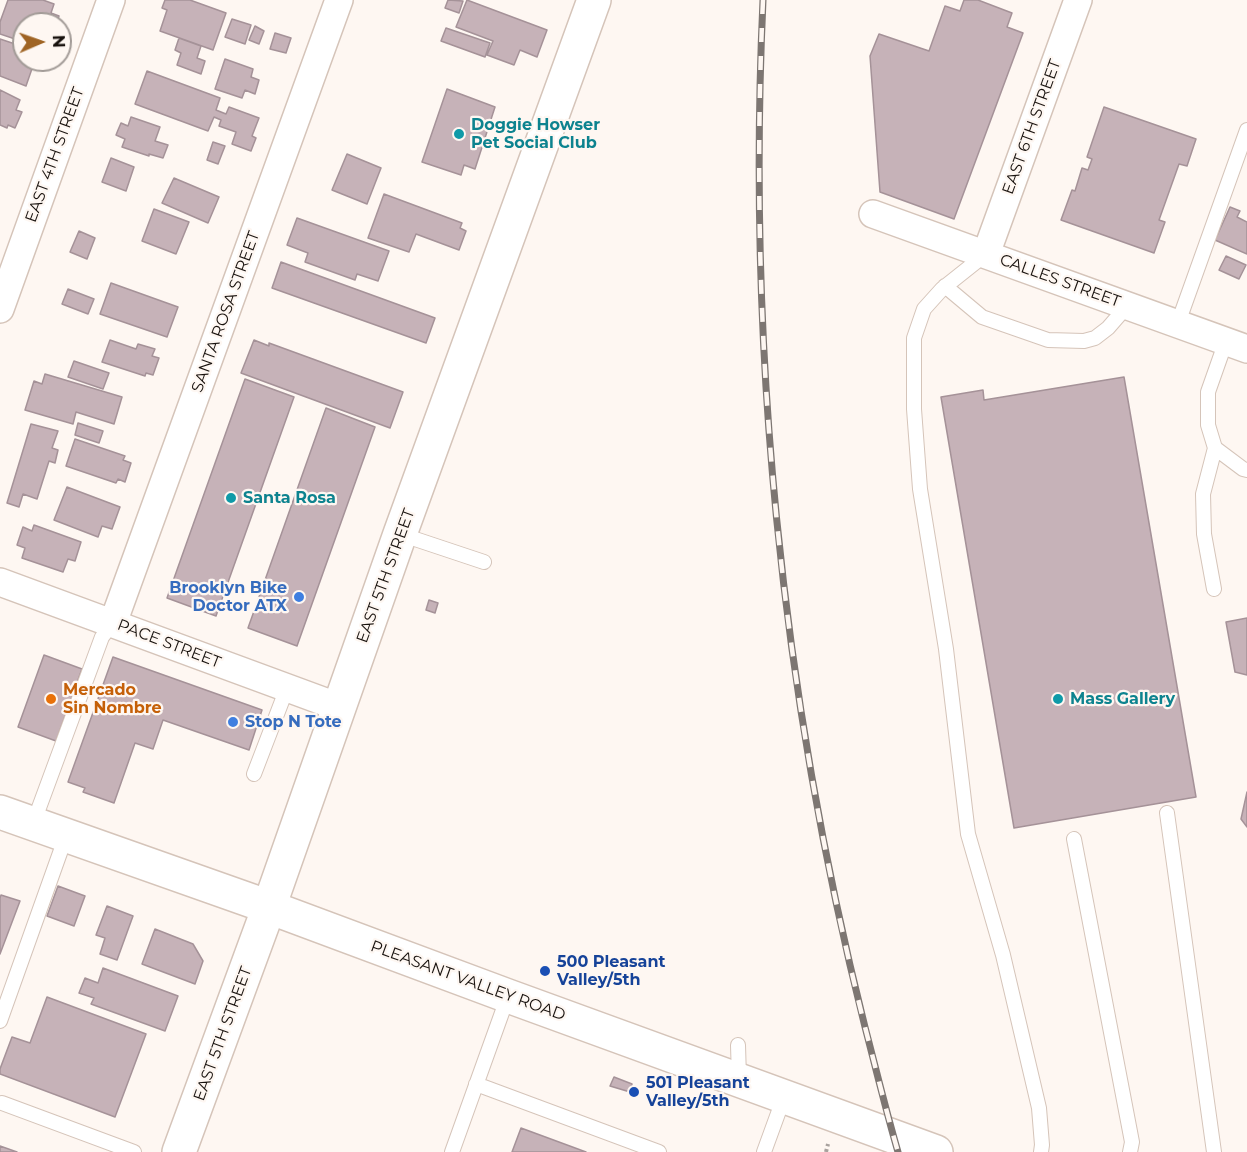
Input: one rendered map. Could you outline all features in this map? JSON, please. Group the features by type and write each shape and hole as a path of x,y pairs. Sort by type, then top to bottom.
{"street":[{"name":"EAST 4TH STREET","path":"0,309 111,0"},
{"name":"SANTA ROSA STREET","path":"113,623 339,0"},
{"name":"EAST 5TH STREET","path":"179,1152 594,0"},
{"name":"EAST 6TH STREET","path":"986,254 1078,0"},
{"name":"CALLES STREET","path":"873,214 1237,345"},
{"name":"PACE STREET","path":"0,582 339,707"},
{"name":"PLEASANT VALLEY ROAD","path":"0,812 269,907 936,1152"}],"lane":[{"path":"1178,323 1247,130"},
{"path":"986,254 945,286 924,309 914,338 914,409 920,489 946,649 968,834 1003,955 1039,1108 1041,1152"},
{"path":"945,286 982,317 1048,340 1084,341 1095,338 1108,328 1128,305"},
{"path":"1214,589 1204,534 1203,494 1215,448 1208,425 1208,392 1237,345"},
{"path":"1215,448 1247,470"},
{"path":"400,534 484,562"},
{"path":"33,824 102,637 113,623"},
{"path":"254,774 287,688"},
{"path":"1167,813 1214,1152"},
{"path":"0,1021 66,836"},
{"path":"1074,839 1132,1142 1130,1152"},
{"path":"452,1152 507,996"},
{"path":"738,1045 739,1080"},
{"path":"476,1084 659,1152"},
{"path":"764,1152 784,1097"},
{"path":"2,1103 134,1152"}],"path":[{"path":"825,1152 828,1143"}],"building":[{"path":"8,0 43,0 54,4 51,12 12,12 12,38 0,34 0,22"},
{"path":"165,0 190,0 226,13 213,50 160,31 167,10 162,8"},
{"path":"448,0 463,1 459,13 445,8"},
{"path":"467,0 547,30 537,57 520,50 514,65 487,55 493,41 456,27"},
{"path":"964,0 978,0 1012,13 1007,27 1023,33 954,219 880,192 870,56 879,34 929,51 945,6 960,11"},
{"path":"232,19 251,25 245,44 225,37"},
{"path":"255,26 264,31 259,44 249,40"},
{"path":"446,28 490,43 485,57 441,41"},
{"path":"275,33 291,38 286,53 270,49"},
{"path":"179,38 201,46 197,58 205,61 201,74 177,65 181,53 175,50"},
{"path":"0,39 12,43 12,72 31,72 26,86 0,76"},
{"path":"225,59 253,69 251,77 259,80 255,94 245,90 242,98 215,89"},
{"path":"147,71 220,98 216,110 226,114 229,107 259,118 252,136 256,138 251,151 232,144 236,132 219,126 221,120 214,117 208,131 135,104"},
{"name":"Doggie Howser Pet Social Club","path":"447,89 495,107 475,169 464,165 461,175 422,162"},
{"path":"0,90 20,100 16,110 22,112 15,128 0,125"},
{"path":"1104,107 1196,139 1187,166 1179,164 1159,220 1165,222 1154,253 1061,220 1072,190 1075,191 1082,168 1088,170 1092,159 1087,157"},
{"path":"131,117 160,127 155,141 168,145 163,158 122,147 125,139 116,135 121,123 128,126"},
{"path":"213,142 225,146 218,164 207,160"},
{"path":"347,154 381,168 367,204 332,190"},
{"path":"111,158 134,167 126,191 102,182"},
{"path":"174,178 219,197 208,223 162,203"},
{"path":"384,194 462,223 460,228 466,231 459,250 416,234 409,252 368,238"},
{"path":"1230,207 1240,211 1237,217 1247,222 1247,254 1215,240"},
{"path":"154,209 189,222 176,254 142,241"},
{"path":"297,218 389,251 378,281 357,274 355,280 305,262 308,253 287,245"},
{"path":"79,231 95,238 87,259 70,252"},
{"path":"1226,256 1246,265 1239,279 1219,270"},
{"path":"281,262 435,318 426,343 272,288"},
{"path":"111,283 178,307 167,337 100,314"},
{"path":"68,289 94,299 88,314 62,304"},
{"path":"110,340 136,349 138,344 155,349 152,356 159,358 153,375 146,373 145,376 102,362"},
{"path":"254,340 269,346 269,343 403,392 390,428 241,373"},
{"path":"74,361 109,373 103,389 68,377"},
{"path":"45,374 122,397 114,424 76,412 73,424 25,410 34,381 42,384"},
{"path":"1124,377 1196,797 1014,828 941,397 983,390 984,400"},
{"name":"Santa Rosa","path":"245,379 294,397 216,616 167,598"},
{"path":"326,408 375,427 297,646 248,628"},
{"path":"78,423 103,431 99,443 75,435"},
{"path":"31,424 58,431 52,448 58,450 55,463 49,461 37,499 23,494 19,507 7,503"},
{"path":"75,439 125,456 123,460 131,463 125,482 118,479 116,483 66,466"},
{"path":"67,487 120,507 112,529 102,526 98,537 54,520"},
{"path":"34,525 81,542 75,561 68,559 63,572 22,558 25,548 17,545 23,527 32,531"},
{"path":"429,600 438,603 435,613 426,610"},
{"path":"1247,618 1247,675 1235,672 1226,622"},
{"path":"44,655 82,669 56,741 18,727"},
{"path":"113,657 262,710 249,750 163,720 153,749 135,743 114,803 83,792 85,788 68,782"},
{"path":"1247,792 1247,827 1241,819"},
{"path":"58,886 85,896 74,926 47,916"},
{"path":"1,895 20,901 0,954 0,898"},
{"path":"107,906 133,916 117,960 100,954 105,938 96,935"},
{"path":"155,929 193,944 203,961 195,984 142,964"},
{"path":"103,968 178,996 165,1031 91,1004 94,998 79,993 85,978 98,983"},
{"path":"47,997 146,1034 115,1117 0,1074 12,1037 30,1043"},
{"path":"614,1077 632,1084 630,1092 610,1086"},
{"path":"521,1128 586,1152 512,1152"},
{"path":"0,1146 17,1152 0,1152"}],"railway":[{"path":"763,0 759,129 760,259 766,388 777,518 792,646 811,774 836,901 865,1027 898,1152"}],"place":[{"name":"Doggie Howser Pet Social Club","path":"459,134"},
{"name":"Santa Rosa","path":"231,498"},
{"name":"Brooklyn Bike Doctor ATX","path":"299,597"},
{"name":"Mercado Sin Nombre","path":"51,699"},
{"name":"Mass Gallery","path":"1058,699"},
{"name":"Stop N Tote","path":"233,722"},
{"name":"500 Pleasant Valley/5th","path":"545,971"},
{"name":"501 Pleasant Valley/5th","path":"634,1092"}]}
